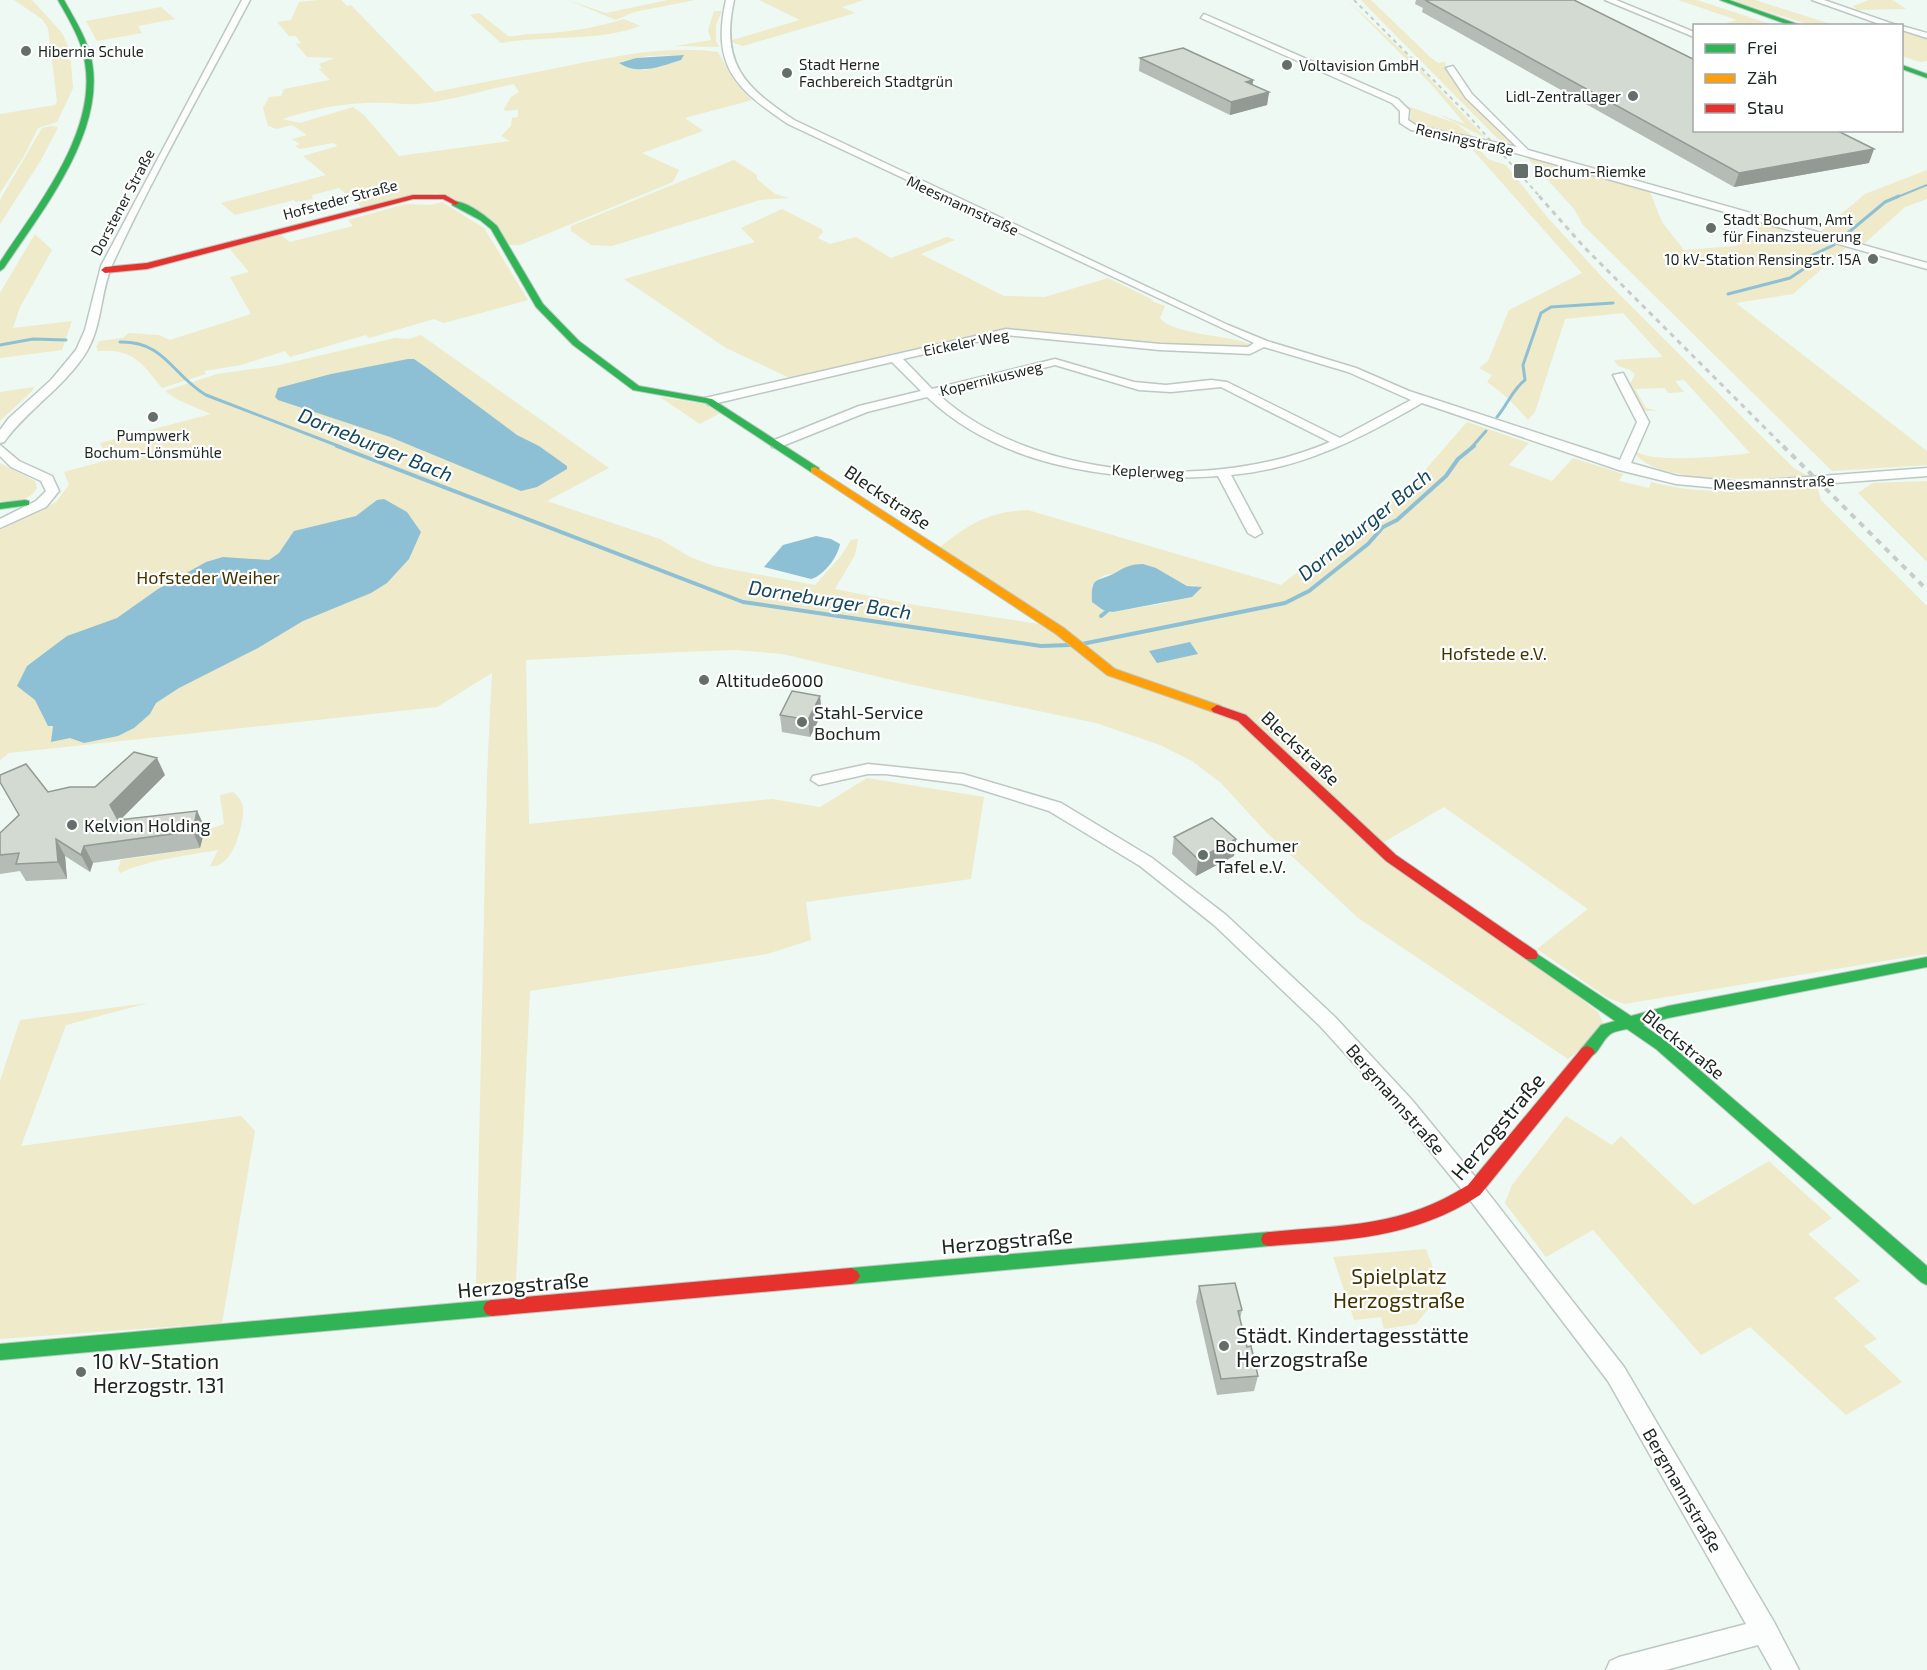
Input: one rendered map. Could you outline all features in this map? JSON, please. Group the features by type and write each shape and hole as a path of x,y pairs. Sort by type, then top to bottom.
{"main road":[{"path":"1707,0 1778,24"},
{"path":"1723,0 1794,24"},
{"path":"0,243 58,151 77,101 80,70 77,55 54,2"},
{"path":"0,268 68,158 89,106 93,85 90,53 81,30 54,2"},
{"path":"1903,59 1927,68"},
{"path":"1903,66 1927,75"},
{"name":"Hofsteder Straße","path":"105,270 147,266 413,197 434,196 460,204 494,228 537,302"},
{"name":"Bleckstraße","path":"537,302 571,339 636,388 709,401 1059,631 1111,672 1242,718 1391,858 1662,1045 1927,1277"},
{"path":"0,506 25,503"},
{"name":"Herzogstraße","path":"0,1352 1376,1229 1418,1221 1455,1206 1474,1190 1606,1029 1628,1021 1927,962"}],"street":[{"name":"Dorstener Straße","path":"0,439 13,420 56,382 81,351 91,330 105,270 246,0"},
{"name":"Meesmannstraße","path":"730,0 723,32 727,57 749,90 779,114 810,132 1171,303 1263,343 1623,467 1676,480 1741,486 1927,472"},
{"path":"1609,0 1693,34"},
{"path":"1816,0 1889,24"},
{"name":"Rensingstraße","path":"1204,16 1395,100 1405,110 1403,119 1409,126 1523,152 1927,266"},
{"path":"1903,28 1927,36"},
{"path":"1450,68 1469,96 1523,148 1523,152"},
{"name":"Eickeler Weg","path":"709,401 1006,332 1160,347 1250,351 1263,343"},
{"name":"Keplerweg","path":"894,357 929,393 974,429 1032,453 1114,470 1155,473 1222,471 1285,461 1339,442 1421,399"},
{"name":"Kopernikusweg","path":"776,444 847,414 1055,362 1071,364 1101,378 1137,387 1178,388 1211,382 1222,384 1339,442"},
{"path":"1619,375 1642,422 1623,467"},
{"path":"0,449 15,464 45,477 48,486 53,491 47,499 0,524"},
{"path":"1222,471 1256,533"},
{"path":"0,515 25,503 48,486"},
{"name":"Bergmannstraße","path":"819,780 868,769 886,769 963,779 1055,807 1107,837 1195,899 1328,1022 1405,1106 1474,1190 1616,1374 1786,1670"},
{"path":"1619,1670 1765,1631"}],"green space":[{"path":"14,0 32,0 62,33 70,51 73,88 57,122 38,128 24,156 0,193 0,114 55,105 57,101 48,28 42,19"},
{"path":"341,0 347,6 351,5 435,92 623,55 699,50 718,52 735,82 752,100 685,118 703,131 642,153 679,170 673,182 520,245 510,245 496,228 436,193 364,209 339,188 312,195 313,199 295,202 294,200 235,215 221,203 326,175 303,156 338,146 333,143 300,149 295,146 300,144 292,139 307,135 292,125 277,129 268,126 263,108 269,97 281,96 284,89 330,80 319,69 322,68 319,64 335,58 307,57 296,44 301,43 296,36 289,36 277,22 291,20 299,2","holes":["684,55 681,60 645,70 622,66 622,61 648,56","514,84 519,92 511,97 504,109 505,111 518,110 518,117 512,118 511,126 501,136 510,141 399,156 364,115 353,107 300,123 282,119 313,110 343,105 430,103"]},
{"path":"568,0 606,13 668,0 695,0 634,12 616,20"},
{"path":"759,0 864,0 842,7 855,13 743,46 729,41 800,20"},
{"path":"1347,0 1408,56 1486,138 1438,114 1465,124 1431,84"},
{"path":"1361,0 1371,0 1430,57 1438,63 1445,62 1448,71 1463,93 1514,145 1500,141"},
{"path":"1678,0 1697,0 1770,24 1726,23 1737,20"},
{"path":"1732,0 1755,0 1831,24 1807,24"},
{"path":"1869,0 1893,0 1906,9 1857,10 1853,6"},
{"path":"161,7 175,19 138,26 142,33 97,41 86,21"},
{"path":"714,11 722,11 716,25 716,41 719,47 675,46 711,40 708,30"},
{"path":"479,13 508,36 568,31 624,19 640,26 607,34 501,43 470,15"},
{"path":"1903,30 1927,38 1927,61 1920,62 1903,56"},
{"path":"1407,106 1455,123 1474,137 1415,125 1410,121 1411,112"},
{"path":"58,127 41,160 0,224 0,200 42,128"},
{"path":"1464,140 1473,142 1488,159 1506,165 1547,217 1603,278 1794,468 1808,476 1743,479 1691,476 1668,472 1649,465 1635,454 1636,451 1657,457 1690,458 1750,453 1684,380 1675,381 1684,392 1668,393 1665,388 1635,389 1646,408 1657,411 1644,411 1629,386 1635,374 1618,366 1614,360 1663,357 1623,313 1565,319 1535,412 1528,420 1508,399 1487,382 1492,375 1479,368 1488,361 1509,310 1582,273"},
{"path":"1527,157 1650,192 1662,222 1684,250 1736,246 1762,224 1846,248 1793,294 1736,303 1927,451 1927,465 1832,471 1583,225 1574,209"},
{"path":"734,160 757,175 757,179 775,194 789,198 760,200 612,246 591,245 571,231 571,226"},
{"path":"1927,170 1927,199 1905,207 1865,243 1821,231 1865,194"},
{"path":"442,202 484,228 528,300 444,323 434,319 369,338 366,335 290,357 285,351 241,365 204,371 206,374 162,388 136,359 120,352 97,351 99,341 123,338 128,333 159,335 170,340 251,314 230,277 249,272 229,248 281,235 290,242 353,226 348,220 406,204 431,205"},
{"path":"782,209 821,229 823,232 818,238 830,244 856,237 891,258 947,237 955,240 921,254 1004,296 1045,297 1108,278 1165,306 1160,318 1167,324 1188,331 1250,344 1245,348 1169,346 1017,331 792,379 726,348 624,279 755,242 741,228"},
{"path":"35,234 52,250 20,307 13,328 72,321 62,350 0,358 0,293"},
{"name":"Hofstede e.V.","path":"421,335 609,468 547,501 660,539 690,557 714,566 815,585 841,556 851,540 858,539 855,555 835,589 915,605 1039,624 940,547 961,531 981,520 1002,513 1028,510 1281,585 1419,477 1467,422 1529,443 1509,465 1552,481 1573,458 1623,474 1619,481 1649,488 1651,482 1672,487 1713,491 1817,486 1821,500 1927,606 1927,954 1624,1004 1608,998 1537,949 1588,909 1444,807 1384,842 1342,814 1598,1012 1606,1029 1568,1059 1357,917 1266,832 1221,783 1192,761 1160,745 1096,723 909,684 783,654 737,650 526,660 529,824 772,799 820,807 867,778 984,797 971,879 806,902 811,940 767,954 530,991 516,1283 476,1287 487,775 492,673 437,707 9,753 0,760 0,530 56,502 69,485 64,472 108,460 100,443 211,414 178,400 165,391 217,374 275,366 395,338 409,339","holes":["1156,568 1188,586 1196,585 1166,603 1113,612 1091,586 1104,575"]},
{"path":"34,387 32,391 0,421 0,392"},
{"path":"660,397 704,404 720,413 700,424"},
{"path":"0,463 35,481 37,488 34,493 21,500 0,501"},
{"path":"1927,481 1927,562 1858,493 1873,483"},
{"path":"233,792 242,803 243,816 235,845 225,861 210,866 218,850 155,861 120,873 118,869 121,860 200,848 204,831 224,824 220,795"},
{"path":"148,1003 66,1025 21,1146 241,1116 255,1131 222,1323 0,1339 0,1081 20,1020"},
{"path":"1566,1116 1612,1145 1621,1136 1694,1205 1769,1161 1832,1218 1808,1234 1860,1281 1834,1298 1877,1339 1864,1346 1902,1382 1846,1415 1750,1327 1701,1355 1593,1230 1546,1257 1505,1203 1512,1185"},
{"name":"Spielplatz Herzogstraße","path":"1426,1249 1442,1292 1416,1324 1384,1329 1381,1317 1354,1320 1333,1257"}],"water":[{"path":"684,55 681,60 650,69 634,69 619,63 636,58"},
{"path":"414,359 517,435 539,446 567,466 567,469 537,487 521,491 390,437 278,400 275,397 278,388 331,374"},
{"name":"Hofsteder Weiher","path":"384,499 407,512 421,532 409,559 387,583 371,593 303,621 258,648 179,688 156,703 150,714 134,728 118,736 84,743 70,738 51,742 53,726 48,726 35,700 17,686 27,666 67,636 117,618 158,589 206,562 223,557 269,560 279,553 294,531 356,516 377,500"},
{"path":"816,536 831,539 840,544 829,565 816,577 811,579 764,567 783,545"},
{"path":"1143,564 1156,568 1187,586 1202,587 1192,597 1113,612 1103,610 1092,602 1092,587 1096,581 1128,566"},
{"path":"1190,642 1198,654 1157,663 1149,651"}],"building":[{"name":"Lidl-Zentrallager","path":"1425,0 1574,0 1693,59 1693,132 1840,132 1874,149 1739,173"},
{"path":"1183,48 1253,80 1246,82 1269,92 1231,102 1140,58"},
{"path":"792,691 820,696 808,720 780,715"},
{"path":"134,752 157,758 110,805 118,820 197,811 193,831 84,846 81,855 56,839 58,862 16,864 19,853 0,855 0,833 19,815 0,782 0,775 26,764 48,792 70,787 95,787"},
{"path":"1212,818 1236,839 1198,859 1174,837"},
{"name":"Städt. Kindertagesstätte Herzogstraße","path":"1235,1283 1242,1310 1238,1311 1247,1347 1251,1346 1258,1376 1221,1379 1199,1286"}],"waterway":[{"name":"Dorneburger Bach","path":"1895,198 1927,185"},
{"name":"Dorneburger Bach","path":"1843,237 1885,202 1899,196"},
{"name":"Dorneburger Bach","path":"1728,294 1790,278 1805,268 1808,257 1834,245"},
{"name":"Dorneburger Bach","path":"1497,417 1525,380 1523,365 1541,313 1551,307 1613,303"},
{"name":"Dorneburger Bach","path":"0,345 33,339 66,340"},
{"name":"Dorneburger Bach","path":"120,342 135,343 158,353 194,387 206,395 341,447"},
{"name":"Dorneburger Bach","path":"1472,447 1486,431"},
{"name":"Dorneburger Bach","path":"337,446 743,602 1041,646 1070,645"},
{"name":"Dorneburger Bach","path":"1082,644 1285,603 1309,591 1368,544 1383,527 1397,520 1446,476 1458,459 1474,446"},
{"path":"1101,616 1112,607"}],"railway":[{"path":"1354,0 1468,115 1541,198"},
{"path":"1539,196 1584,247 1927,590"}],"traffic: fast":[{"path":"0,268 60,175 83,123 89,97 89,61 80,34 61,0"},
{"path":"1723,0 1794,24"},
{"path":"1903,67 1927,76"},
{"path":"455,203 483,218 494,228 539,305 576,343 636,388 709,401 815,470"},
{"path":"0,506 25,503"},
{"path":"1531,955 1661,1045 1927,1277"},
{"path":"1587,1052 1606,1029 1668,1012 1927,962"},
{"path":"851,1276 1269,1239"},
{"path":"0,1352 492,1308"}],"traffic: slow":[{"path":"815,470 1060,631 1111,672 1217,709"}],"traffic: jam":[{"path":"105,270 147,266 413,197 445,197 455,203"},
{"path":"1217,709 1242,718 1391,858 1531,955"},
{"path":"1269,1239 1376,1229 1427,1216 1451,1205 1474,1190 1587,1052"},
{"path":"492,1308 851,1276"}],"place":[{"name":"Hibernia Schule","path":"26,51"},
{"name":"Voltavision GmbH","path":"1287,65"},
{"name":"Stadt Herne Fachbereich Stadtgrün","path":"787,73"},
{"name":"Lidl-Zentrallager","path":"1633,96"},
{"name":"Bochum-Riemke","path":"1521,171"},
{"name":"Stadt Bochum, Amt für Finanzsteuerung","path":"1711,228"},
{"name":"10 kV-Station Rensingstr. 15A","path":"1873,259"},
{"name":"Pumpwerk Bochum-Lönsmühle","path":"153,417"},
{"name":"Altitude6000","path":"704,680"},
{"name":"Stahl-Service Bochum","path":"802,722"},
{"name":"Kelvion Holding","path":"72,825"},
{"name":"Bochumer Tafel e.V.","path":"1203,855"},
{"name":"Städt. Kindertagesstätte Herzogstraße","path":"1224,1346"},
{"name":"10 kV-Station Herzogstr. 131","path":"81,1372"}]}
